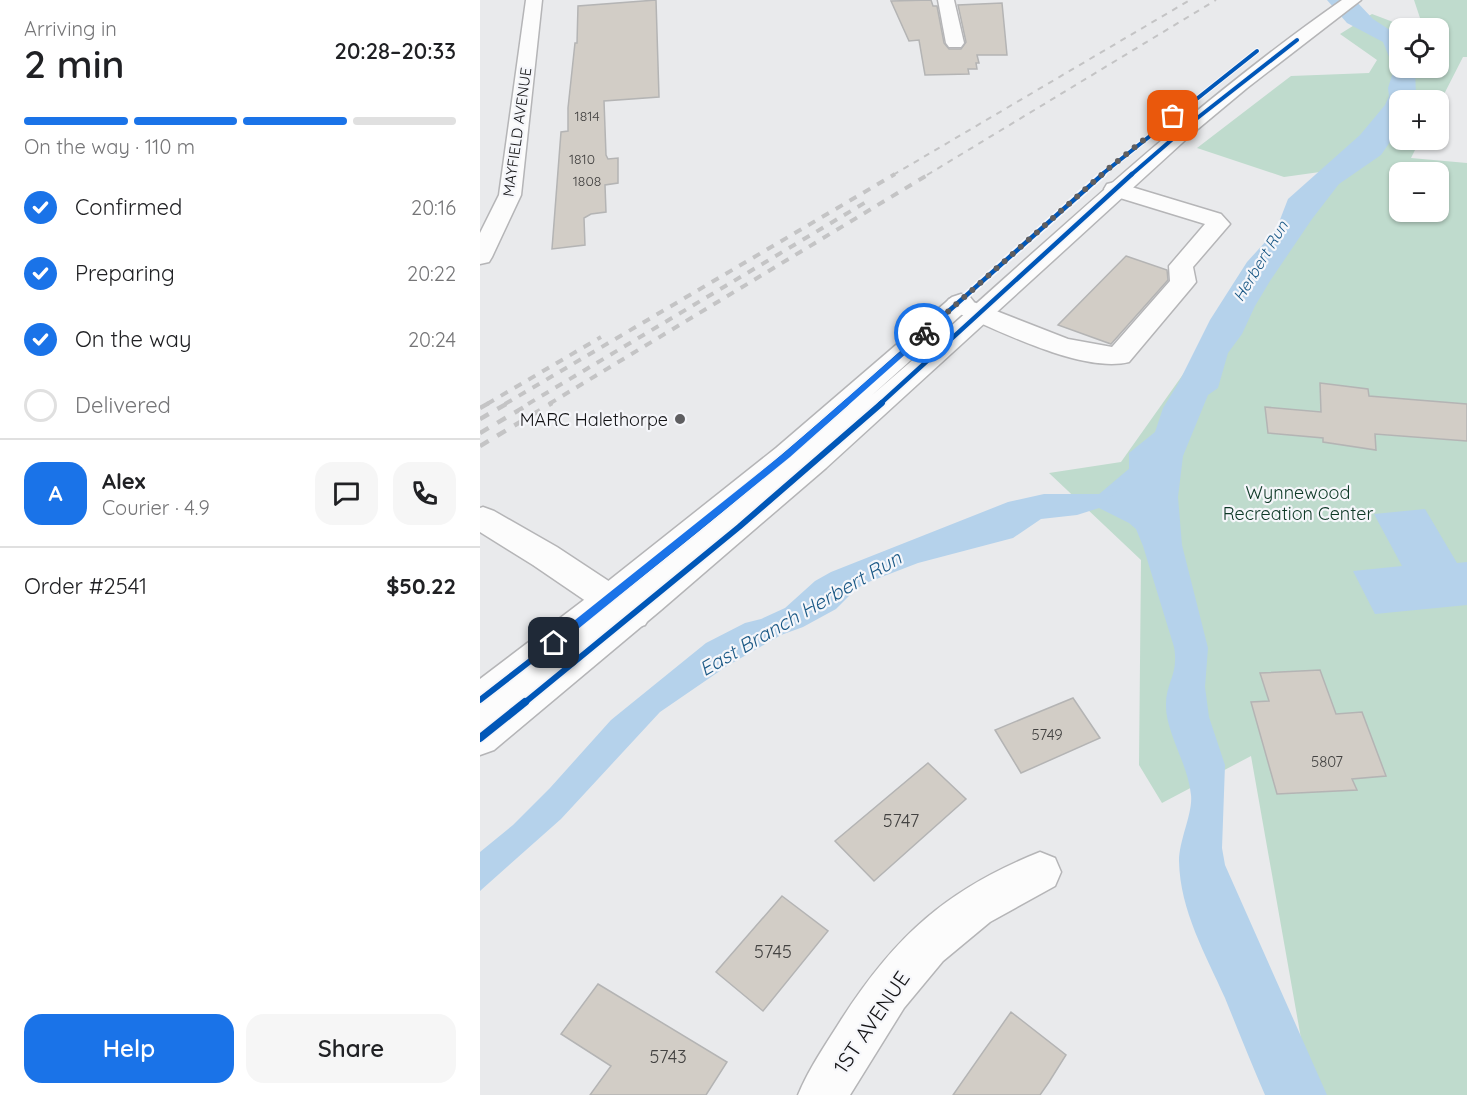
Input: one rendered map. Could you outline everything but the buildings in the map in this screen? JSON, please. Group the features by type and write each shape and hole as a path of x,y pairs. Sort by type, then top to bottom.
{"main road":[{"name":"MAYFIELD AVENUE","path":"480,257 510,195 534,0"},
{"path":"946,0 955,43"},
{"path":"970,308 1157,128 1239,64 1329,5 1353,0"},
{"path":"480,738 787,455 1115,189 1329,5"},
{"path":"970,308 1083,351 1119,356 1183,282 1181,266 1218,224 1213,219 1115,189"},
{"path":"483,519 545,556 621,608"},
{"path":"480,700 621,608"},
{"name":"1ST AVENUE","path":"824,1095 860,1033 897,978 932,942 974,907 1040,872"}],"green space":[{"name":"Wynnewood Recreation Center","path":"1414,0 1467,0 1467,57 1463,57 1446,90 1389,90 1389,150 1415,150 1411,158 1467,163 1467,1095 1311,1095 1251,756 1162,803 1139,765 1141,560 1049,473 1121,462 1327,171 1284,177 1197,148 1291,76 1369,73 1377,60 1340,34 1372,14 1389,20 1389,78 1449,78 1449,18 1420,18"}],"water":[{"path":"1327,0 1355,0 1373,19 1389,29 1389,57 1383,42 1347,23"},
{"path":"1391,78 1415,78 1416,90 1389,90 1389,96 1388,88"},
{"name":"Herbert Run","path":"1389,96 1389,143 1381,155 1339,184 1312,219 1270,281 1242,334 1228,353 1218,388 1208,395 1183,456 1178,497 1182,545 1208,648 1205,687 1209,717 1225,765 1222,848 1225,865 1327,1095 1265,1095 1195,932 1184,897 1179,861 1191,795 1186,771 1169,726 1166,704 1175,664 1174,647 1136,529 1099,508 1077,515 1041,519 1013,538 918,563 866,583 856,589 836,609 803,627 781,635 727,666 660,712 561,819 480,891 480,852 513,825 550,788 611,720 706,643 745,623 761,619 785,608 815,581 831,572 1008,502 1044,494 1106,494 1114,490 1129,475 1129,453 1155,432 1163,408 1179,382 1210,320 1247,262 1276,230 1288,199 1360,135 1385,105"},
{"path":"1425,509 1457,563 1467,562 1467,605 1375,614 1353,571 1402,566 1374,514"}],"waterway":[{"name":"East Branch Herbert Run","path":"1097,500 1140,464"}],"railway":[{"path":"893,175 1190,0"},
{"path":"927,175 1216,0"},
{"path":"505,404 895,174"},
{"path":"549,404 929,174"},
{"path":"528,404 866,202"},
{"path":"487,404 601,337"},
{"path":"480,408 489,403"},
{"path":"480,419 508,403"},
{"path":"480,433 531,403"},
{"path":"480,446 552,403"}],"cycle path":[{"path":"480,738 688,570 790,483 1140,167 1191,123 1297,40"},
{"path":"480,700 609,600 787,455 1108,169 1257,51"}],"way so far":[{"path":"924,333 1108,169 1173,116"}],"place":[{"name":"MARC Halethorpe","path":"680,419"}],"route":[{"path":"554,643 787,455 924,333"}]}
